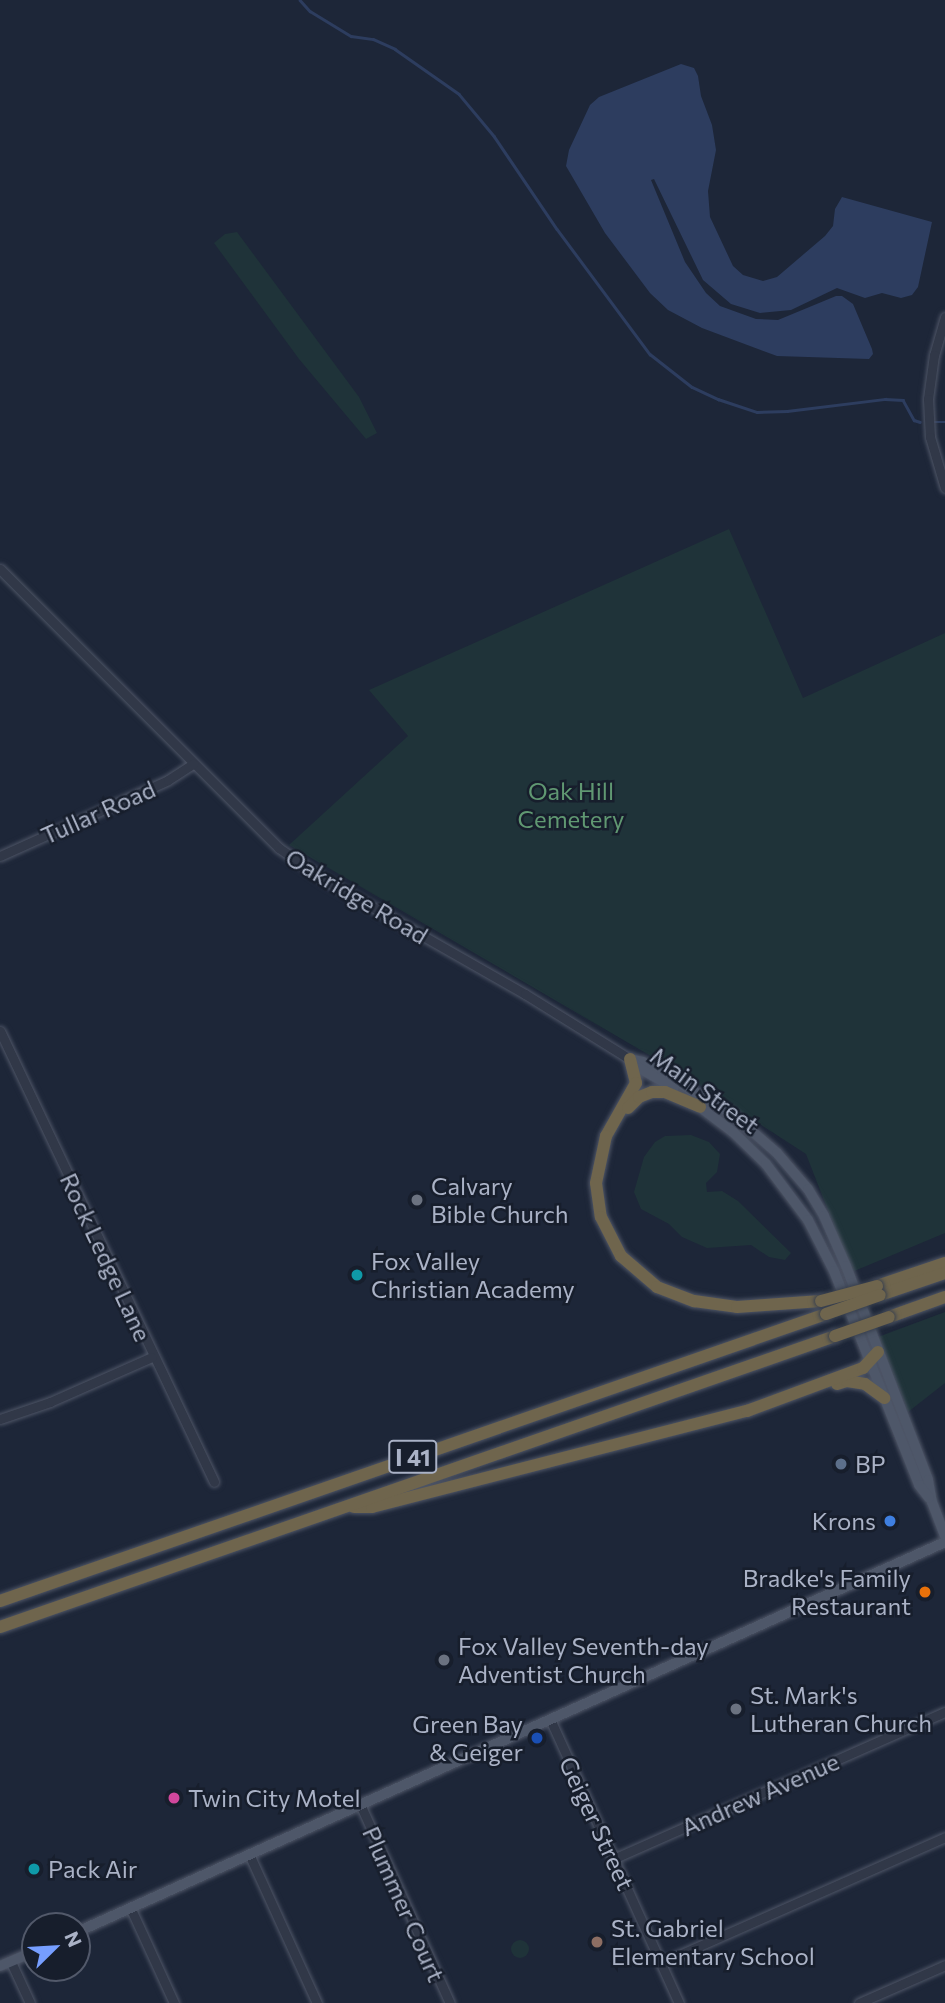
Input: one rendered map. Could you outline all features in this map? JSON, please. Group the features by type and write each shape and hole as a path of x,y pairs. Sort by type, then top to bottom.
{"highway":[{"path":"630,1059 636,1083 605,1144 596,1183 601,1217 621,1256 645,1279 670,1293 716,1306 757,1307 821,1301 879,1291 945,1263"},
{"path":"605,1144 630,1105 645,1094 665,1092 700,1107"},
{"name":"I 41","path":"0,1601 826,1314 879,1291 945,1273"},
{"name":"I 41","path":"0,1627 945,1297"},
{"path":"350,1507 372,1507 747,1411 870,1363 878,1352"},
{"path":"747,1411 761,1411 847,1381 865,1384 884,1398"}],"main road":[{"name":"Main Street","path":"630,1059 733,1132 766,1164 808,1220 834,1271 919,1485 932,1502"},
{"name":"Main Street","path":"630,1059 643,1062 731,1113 752,1128 798,1177 831,1230 928,1480 932,1502 945,1536"},
{"path":"91,1925 945,1542"}],"street":[{"path":"945,317 930,375 928,418 934,459 945,488"},
{"name":"Oakridge Road","path":"0,569 259,831 298,863 525,994 630,1059"},
{"name":"Tullar Road","path":"0,856 168,780 193,764"},
{"name":"Rock Ledge Lane","path":"0,1031 152,1357 214,1482"},
{"path":"0,1419 50,1402 152,1357"},
{"name":"Andrew Avenue","path":"613,1859 945,1712"},
{"name":"Geiger Street","path":"550,1719 679,2003"},
{"name":"Plummer Court","path":"360,1804 450,2003"},
{"path":"661,1964 945,1837"},
{"path":"249,1854 317,2003"},
{"path":"130,1907 174,2003"},
{"path":"5,1964 30,2003"},
{"path":"859,2003 945,1965"}],"green space":[{"path":"237,232 359,397 377,433 366,439 299,359 214,243 225,234"},
{"name":"Oak Hill Cemetery","path":"729,529 803,698 945,633 945,1233 852,1272 806,1154 692,1080 289,845 408,736 369,690"},
{"path":"691,1135 709,1142 720,1154 717,1172 706,1183 707,1192 722,1191 738,1201 791,1253 785,1260 769,1257 751,1245 707,1248 682,1237 669,1224 641,1209 634,1192 644,1157 655,1142 665,1136"},
{"path":"945,1312 945,1383 908,1412 878,1337"},
{"path":"520,1940 526,1943 529,1949 526,1955 520,1958 514,1955 511,1949 514,1943"}],"water":[{"path":"681,64 694,68 712,125 716,150 708,191 710,217 733,266 743,275 763,281 777,277 825,236 833,226 835,209 842,197 932,222 918,287 912,295 901,298 882,293 865,298 837,288 791,310 760,313 731,304 703,280 654,179 651,180 685,262 706,293 720,306 756,319 778,320 836,296 842,296 853,304 872,349 873,354 869,359 777,356 702,328 668,310 650,293 605,233 566,166 569,150 590,105 599,97"}],"waterway":[{"path":"300,0 310,11 351,36 373,39 395,49 459,94 494,136 557,229 650,354 692,387 757,412 885,399 903,400 914,420 920,422"},
{"path":"934,422 945,422"}],"place":[{"name":"Calvary Bible Church","path":"417,1200"},
{"name":"Fox Valley Christian Academy","path":"357,1275"},
{"name":"BP","path":"841,1464"},
{"name":"Krons","path":"890,1521"},
{"name":"Bradke's Family Restaurant","path":"925,1592"},
{"name":"Fox Valley Seventh-day Adventist Church","path":"444,1660"},
{"name":"St. Mark's Lutheran Church","path":"736,1709"},
{"name":"Green Bay & Geiger","path":"537,1738"},
{"name":"Twin City Motel","path":"174,1798"},
{"name":"Pack Air","path":"34,1869"},
{"name":"St. Gabriel Elementary School","path":"597,1942"}]}
